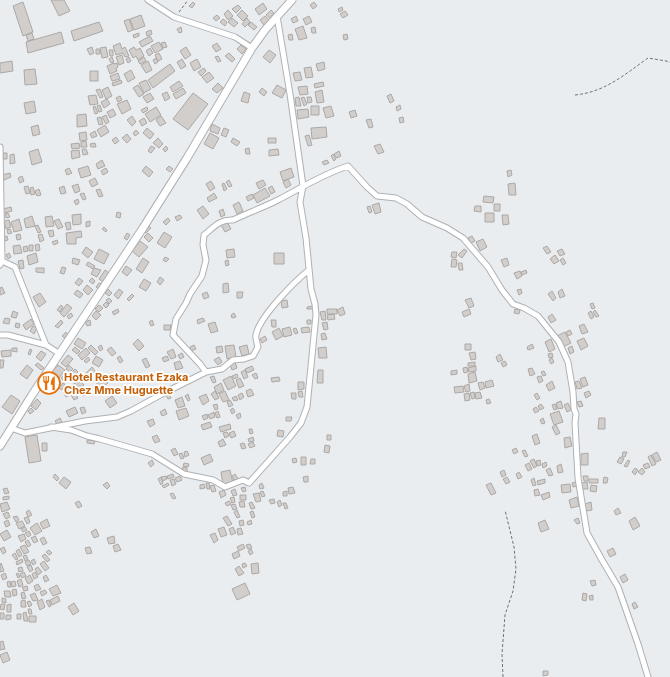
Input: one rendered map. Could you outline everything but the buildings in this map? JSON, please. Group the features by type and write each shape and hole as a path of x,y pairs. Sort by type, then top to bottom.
{"street":[{"path":"148,0 174,17 235,37 252,48"},
{"path":"0,446 32,395 143,228 179,171 252,48 265,30 292,0"},
{"path":"51,427 71,430 87,436 152,454 184,474 213,480 225,487 243,480 249,483 301,424 307,407 316,315 311,289 306,238 300,202 303,186 277,16"},
{"path":"0,147 1,263 14,267 46,345"},
{"path":"206,372 173,335 176,319 202,276 206,260 203,245 204,235 219,223 227,220 233,220 339,168 348,166 377,196 396,198 407,204 422,216 447,228 463,238 488,267 502,290 513,304 538,316 559,342 568,362 574,409 576,414 575,423 578,478 587,533 618,587 648,677"},
{"path":"11,428 25,433 85,421 117,417 206,372 222,369 233,360 253,356 258,347 255,335 260,324 271,308 309,270"},
{"path":"0,335 8,335 46,345 60,354"}],"path":[{"path":"174,17 185,6 188,0"},
{"path":"575,95 587,94 608,86 648,58 670,62"},
{"path":"503,677 502,654 504,615 514,591 516,569 514,547 505,510"}],"place":[{"name":"Hotel Restaurant Ezaka Chez Mme Huguette","path":"49,383"}]}
